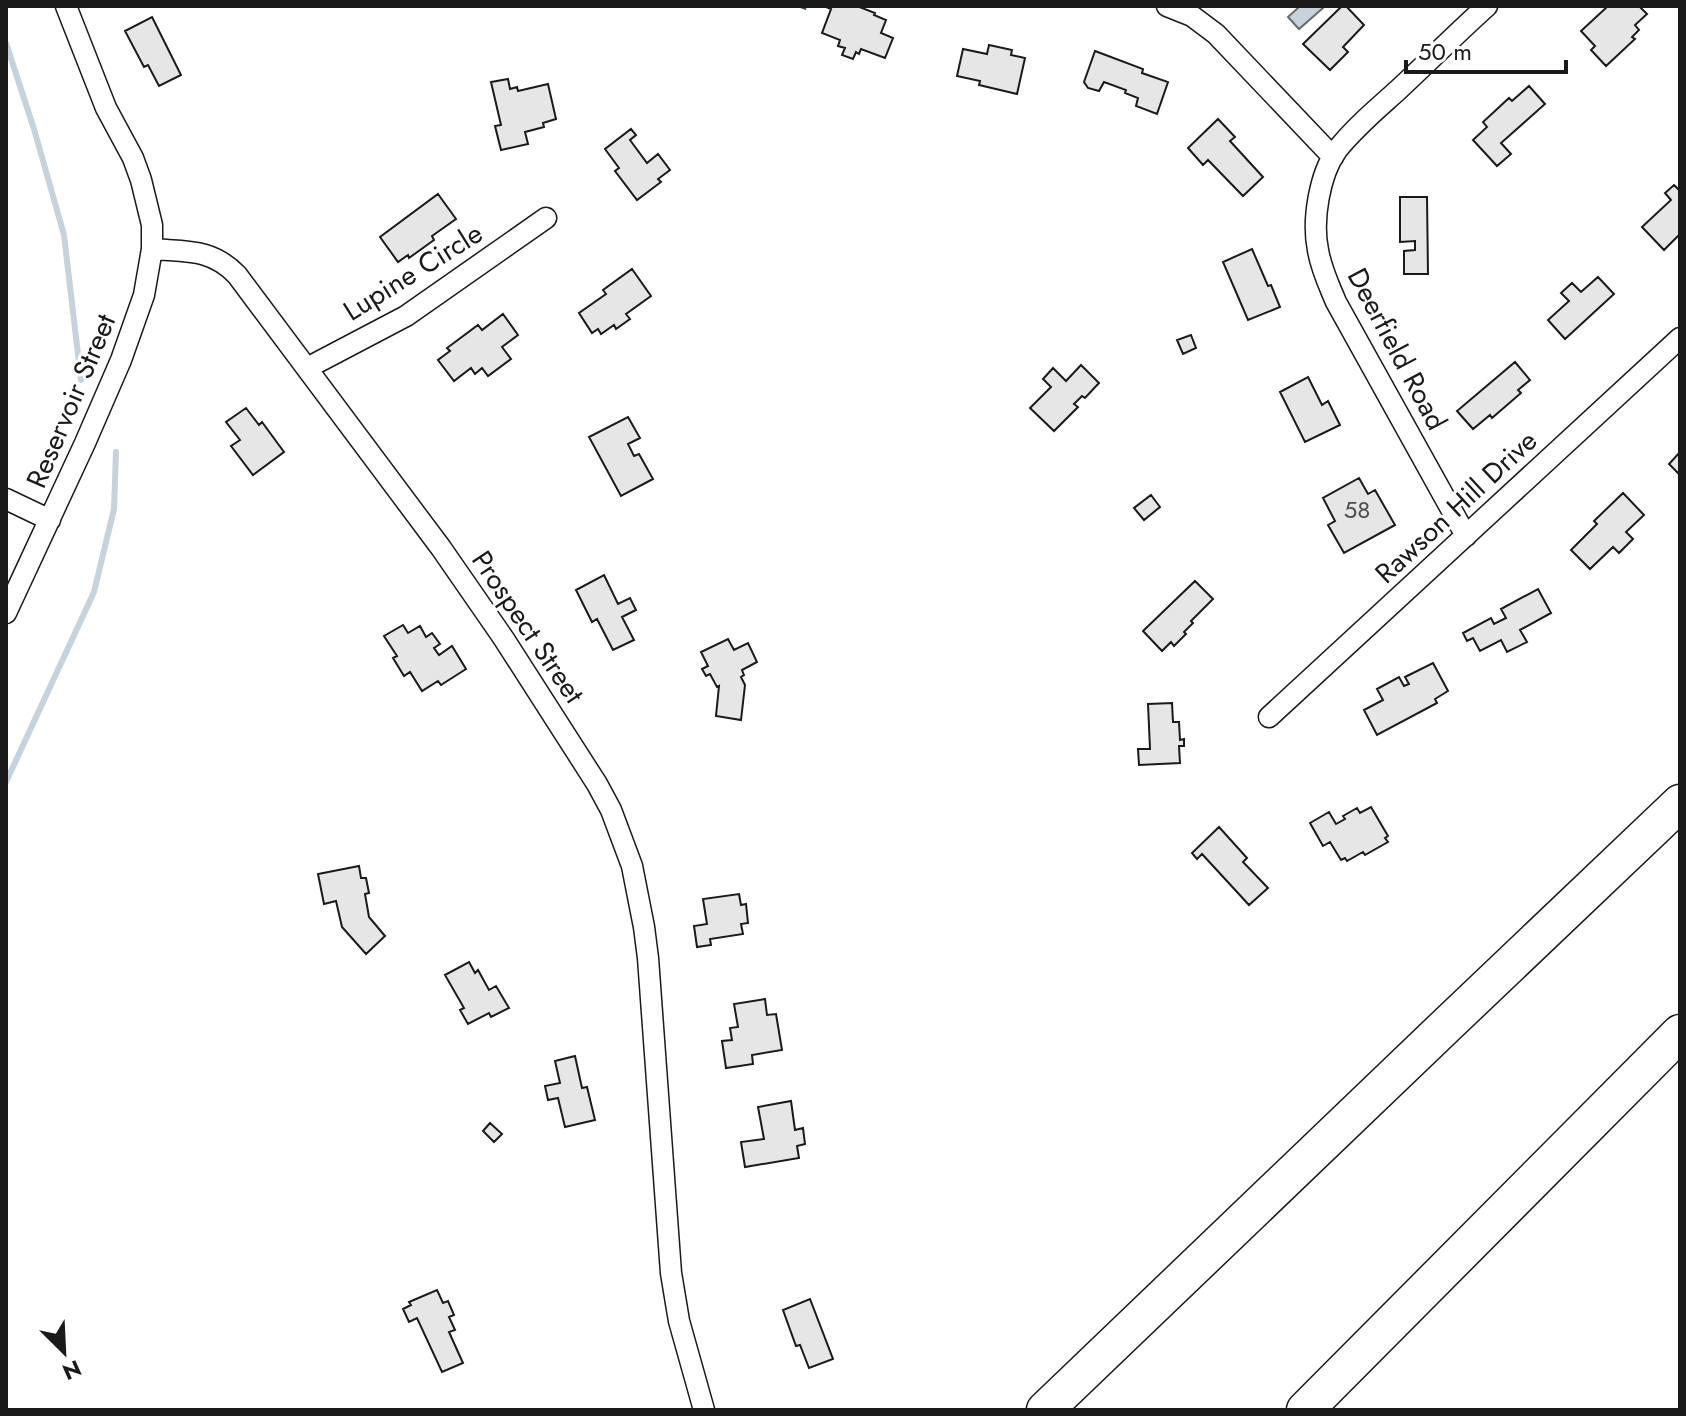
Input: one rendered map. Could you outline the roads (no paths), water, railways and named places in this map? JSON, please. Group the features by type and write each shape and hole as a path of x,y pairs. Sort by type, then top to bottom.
{"highway":[{"path":"1045,1410 1680,803"},
{"path":"1305,1410 1680,1033"}],"street":[{"path":"66,6 106,108 133,158 141,180 152,225 152,249"},
{"path":"1167,6 1192,16 1216,34 1333,157"},
{"name":"Deerfield Road","path":"1466,536 1336,302 1323,271 1316,243 1316,227 1322,183 1333,157 1365,121 1487,6"},
{"name":"Lupine Circle","path":"307,368 406,316 546,218"},
{"name":"Prospect Street","path":"152,249 209,255 237,275 441,548 504,639 611,810 632,866 648,958 671,1273 679,1321 704,1410"},
{"name":"Reservoir Street","path":"6,613 125,349 144,295 152,249"},
{"name":"Rawson Hill Drive","path":"1269,717 1680,338"},
{"path":"6,499 50,520"}],"waterway":[{"path":"6,43 64,235 81,380"},
{"path":"6,782 94,592 114,509 116,452"}]}
